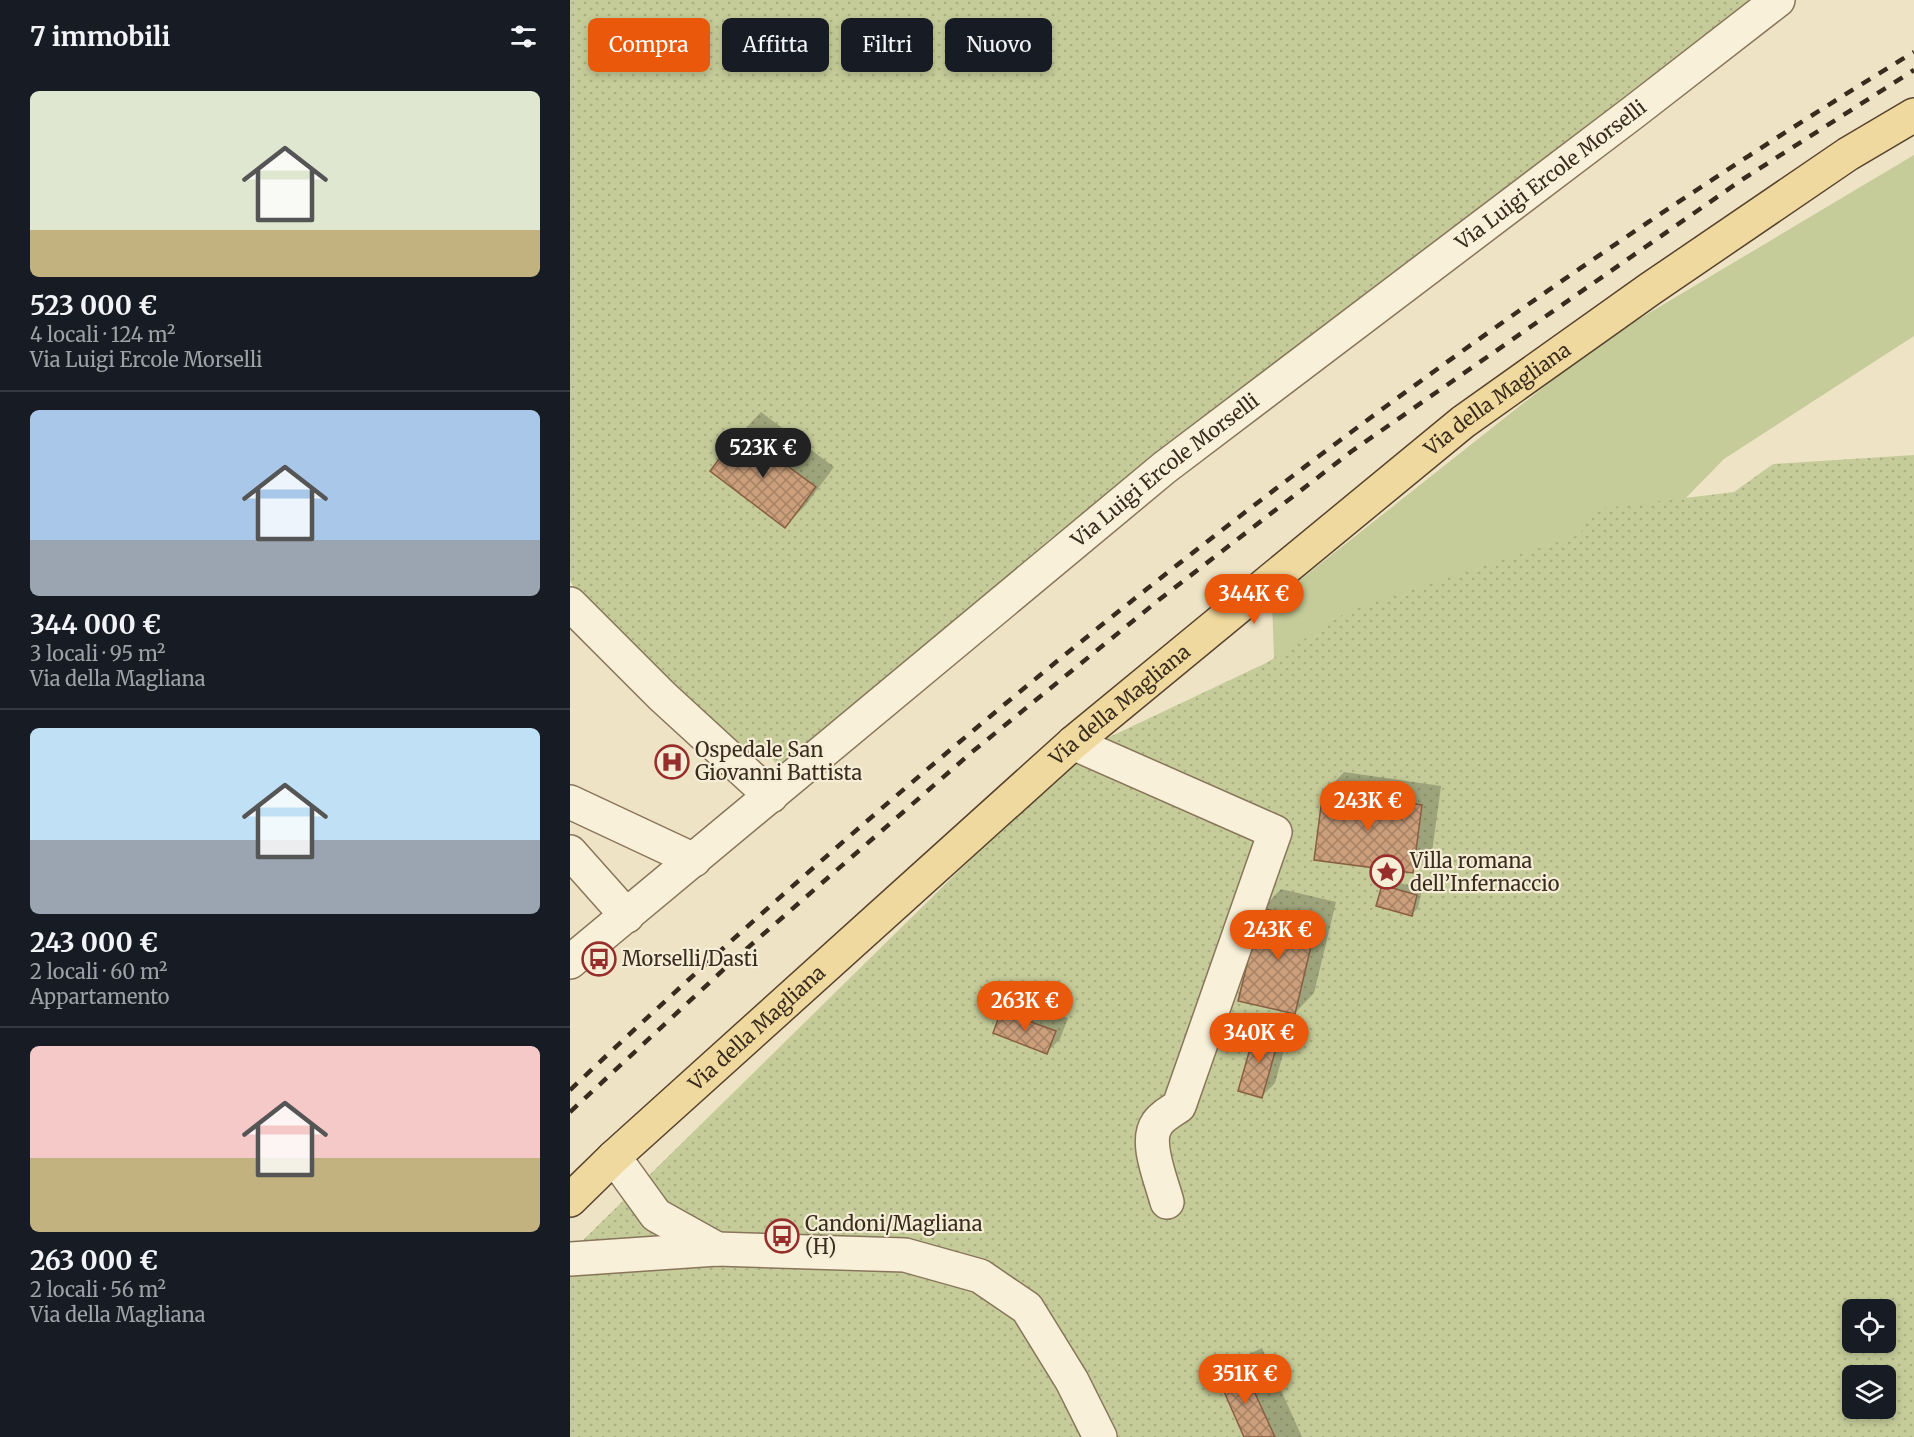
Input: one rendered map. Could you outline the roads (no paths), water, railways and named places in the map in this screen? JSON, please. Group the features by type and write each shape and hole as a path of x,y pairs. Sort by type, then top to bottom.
{"main road":[{"name":"Via della Magliana","path":"570,1200 614,1157 1073,743 1463,422 1650,288 1848,154 1914,115"}],"street":[{"name":"Via Luigi Ercole Morselli","path":"570,962 1164,468 1617,125 1778,0"},
{"path":"570,604 662,696 771,796"},
{"path":"1073,743 1275,832 1179,1106 1157,1123 1151,1137 1167,1202"},
{"path":"570,802 694,860"},
{"path":"570,852 627,916"},
{"path":"614,1157 656,1215 717,1249"},
{"path":"570,1259 717,1249 905,1255 980,1276 1027,1308 1072,1381 1100,1437"}],"railway":[{"path":"570,1090 726,946 885,805 1048,668 1215,536 1384,408 1558,284 1734,165 1914,52"},
{"path":"570,1112 736,958 972,752 1160,599 1352,451 1743,179 1914,70"}],"place":[{"name":"Ospedale San Giovanni Battista","path":"672,762"},
{"name":"Villa romana dell’Infernaccio","path":"1387,872"},
{"name":"Morselli/Dasti","path":"599,959"},
{"name":"Candoni/Magliana (H)","path":"782,1236"}]}
